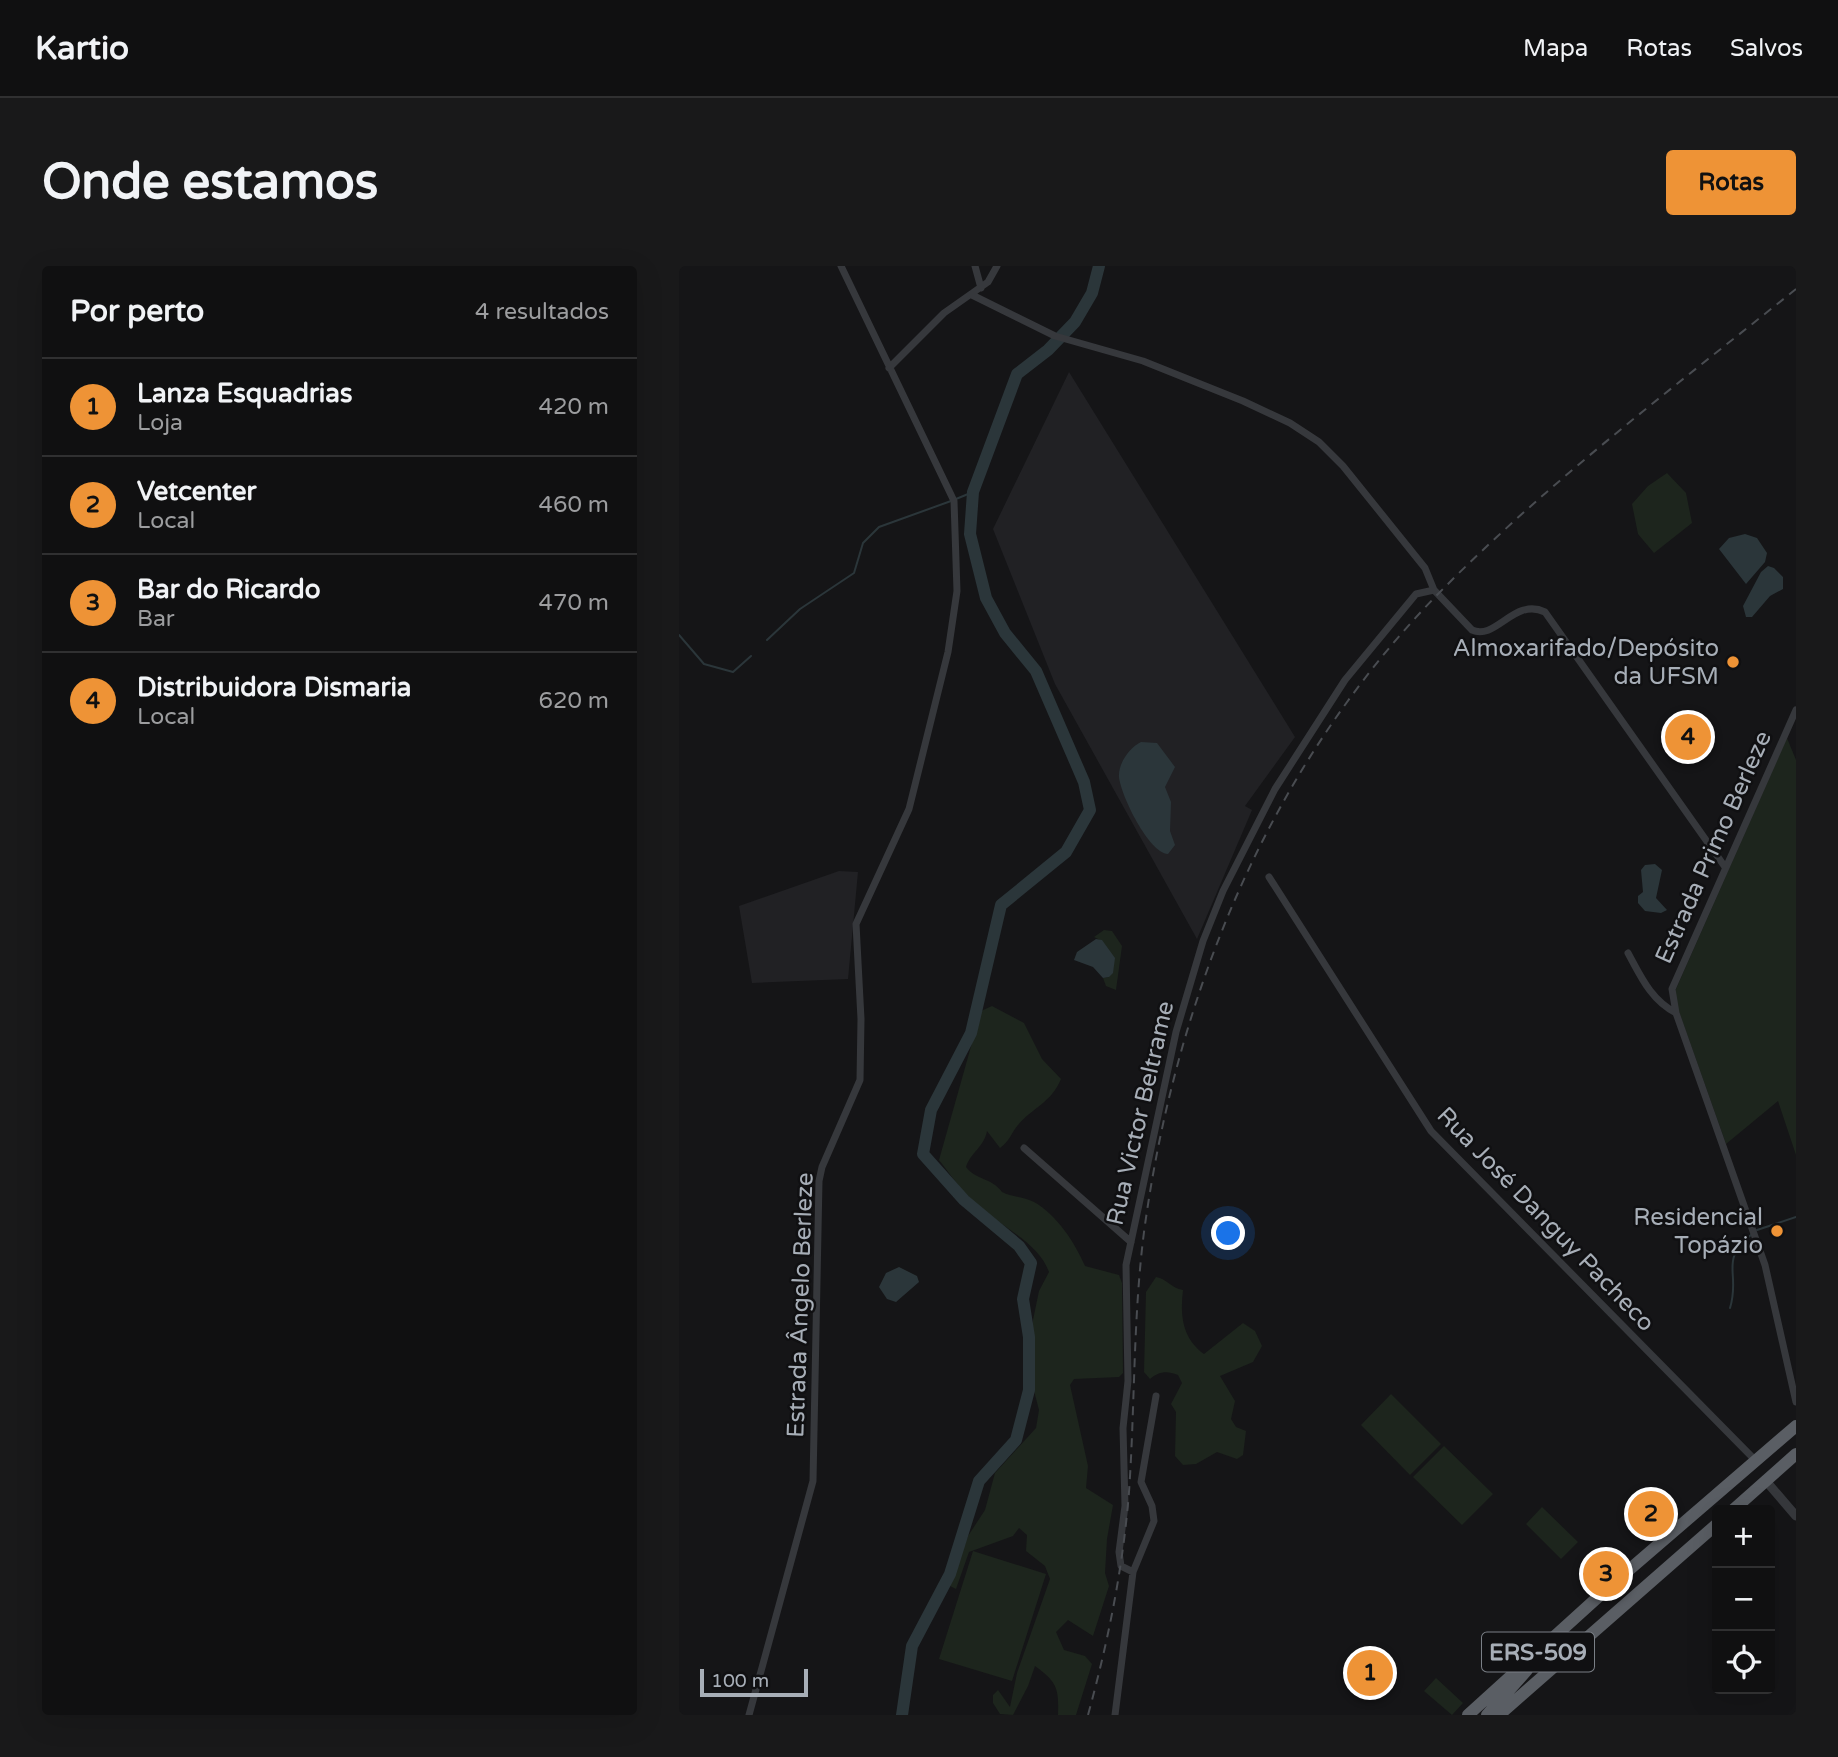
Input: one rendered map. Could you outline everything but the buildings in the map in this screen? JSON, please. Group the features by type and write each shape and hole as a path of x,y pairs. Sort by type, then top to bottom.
{"highway":[{"name":"ERS-509","path":"1468,1715 1796,1426"},
{"path":"1739,1505 1796,1454"},
{"name":"ERS-509","path":"1499,1715 1712,1528"},
{"path":"1487,1715 1511,1691 1547,1644"}],"street":[{"name":"Estrada Ângelo Berleze","path":"748,1715 811,1497 819,1181 822,1167 860,1080 861,1019 856,924 909,809 948,652 957,591 954,501 841,266"},
{"path":"975,266 981,288"},
{"path":"889,368 934,322 981,288 997,266"},
{"path":"972,295 1055,336 1143,361 1278,417 1319,442 1343,466 1425,568 1434,590 1476,632 1486,631 1512,614 1531,608 1552,618 1725,867"},
{"name":"Rua Victor Beltrame","path":"1133,1572 1121,1566 1119,1552 1125,1506 1126,1265 1176,1032 1203,941 1233,869 1275,789 1345,680 1416,594 1434,590"},
{"name":"Estrada Primo Berleze","path":"1796,710 1676,977 1672,1002 1765,1265 1796,1402"},
{"name":"Rua José Danguy Pacheco","path":"1269,877 1431,1131 1756,1461"},
{"path":"1628,953 1650,993 1664,1007 1676,1013"},
{"path":"1024,1148 1131,1242"},
{"path":"1115,1715 1133,1572 1154,1521 1152,1506 1141,1482 1156,1396"},
{"path":"1766,1481 1796,1516"}],"shaded area":[{"path":"1069,372 1295,737 1245,806 1252,810 1197,939 1055,684 993,529"},
{"path":"1667,473 1686,493 1692,523 1654,553 1638,534 1632,504 1648,486"},
{"path":"1745,534 1757,538 1767,553 1765,562 1746,584 1719,549 1729,538"},
{"path":"1768,566 1783,577 1783,589 1770,596 1752,617 1746,617 1743,606 1761,572"},
{"path":"1787,738 1796,760 1796,1155 1778,1101 1726,1144 1677,1006 1675,991"},
{"path":"1141,742 1157,743 1175,767 1165,787 1171,802 1170,831 1175,845 1168,854 1161,851 1145,834 1130,809 1121,786 1119,772 1122,762 1132,748"},
{"path":"1655,864 1662,870 1656,898 1667,910 1661,913 1645,911 1638,903 1638,896 1643,892 1641,870 1645,865"},
{"path":"839,871 858,872 848,979 752,983 739,906"},
{"path":"1104,930 1112,931 1122,946 1116,990 1106,986 1103,978 1109,977 1102,941 1094,937"},
{"path":"1096,939 1102,940 1115,958 1113,973 1109,977 1103,978 1093,967 1074,960 1077,952"},
{"path":"992,1006 1024,1023 1042,1059 1061,1079 1047,1100 1023,1119 1000,1148 987,1131 966,1167 1002,1192 1030,1200 1042,1208 1064,1230 1085,1266 1119,1275 1122,1283 1123,1373 1119,1377 1074,1379 1070,1385 1088,1466 1086,1488 1113,1505 1105,1573 1109,1586 1093,1636 1068,1620 1056,1632 1064,1650 1085,1656 1092,1664 1076,1715 1058,1715 1055,1686 1035,1666 1013,1715 1000,1714 993,1703 993,1695 998,1690 1010,1707 1017,1673 1050,1579 1045,1566 1026,1551 1027,1535 1019,1528 1013,1536 969,1552 956,1589 950,1586 968,1536 985,1510 995,1473 1036,1428 1039,1410 1033,1387 1033,1320 1039,1291 1049,1272 1036,1251 973,1202 939,1160 981,1011"},
{"path":"899,1267 917,1276 919,1282 896,1302 887,1299 879,1287 886,1273"},
{"path":"1156,1277 1183,1290 1184,1325 1191,1341 1204,1354 1243,1323 1255,1331 1262,1346 1253,1362 1220,1376 1235,1401 1231,1419 1236,1427 1246,1431 1243,1455 1237,1459 1217,1452 1196,1464 1183,1465 1175,1456 1176,1412 1171,1404 1182,1383 1178,1375 1160,1373 1150,1379 1144,1372 1146,1292"},
{"path":"1391,1394 1441,1444 1410,1475 1361,1425"},
{"path":"1444,1446 1493,1494 1462,1525 1413,1477"},
{"path":"1542,1507 1578,1542 1561,1559 1526,1524"},
{"path":"973,1551 1046,1574 1012,1681 939,1659"},
{"path":"1436,1678 1463,1703 1452,1715 1424,1691"}],"waterway":[{"path":"902,1715 912,1646 950,1574 979,1481 1016,1440 1029,1390 1029,1337 1023,1299 1031,1263 1019,1246 964,1200 923,1154 931,1110 971,1033 1001,905 1066,852 1090,810 1084,782 1036,671 1005,633 986,598 970,534 973,492 1017,374 1048,350 1075,322 1092,293 1099,266"},
{"path":"956,499 973,492"},
{"path":"767,640 800,609 854,573 863,543 879,527 951,501"},
{"path":"679,635 704,664 733,672 751,656"},
{"path":"1757,1230 1796,1217"},
{"path":"1730,1308 1733,1296 1733,1260 1736,1252 1752,1234"}],"railway":[{"path":"1088,1715 1108,1632 1123,1549 1129,1492 1140,1264 1159,1144 1180,1057 1207,972 1240,889 1279,809 1325,733 1378,661 1438,594 1567,474 1796,289"}],"place":[{"name":"Almoxarifado/Depósito da UFSM","path":"1733,662"},
{"name":"Distribuidora Dismaria","path":"1688,737"},
{"name":"Residencial Topázio","path":"1777,1231"},
{"name":"Vetcenter","path":"1651,1514"},
{"name":"Bar do Ricardo","path":"1606,1574"},
{"name":"Lanza Esquadrias","path":"1370,1673"}]}
